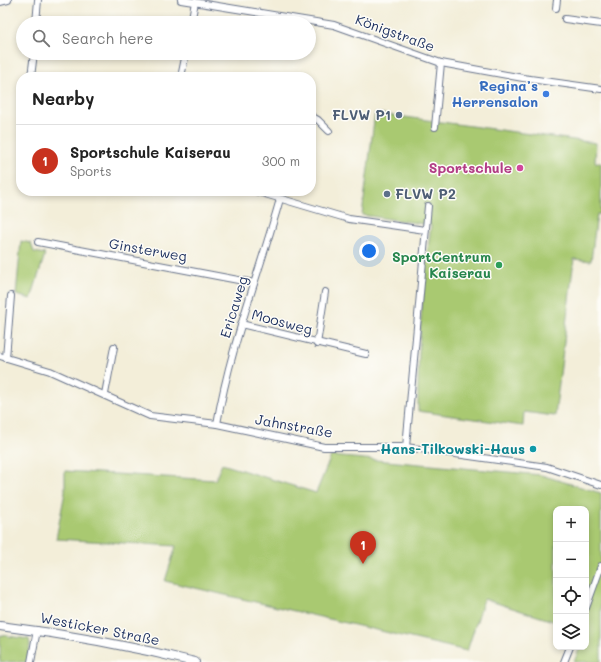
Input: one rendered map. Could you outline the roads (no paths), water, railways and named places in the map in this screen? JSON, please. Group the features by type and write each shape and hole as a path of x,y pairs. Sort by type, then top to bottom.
{"street":[{"path":"0,2 8,0"},
{"path":"37,16 38,0"},
{"name":"Königstraße","path":"181,0 280,16"},
{"path":"556,8 557,0"},
{"path":"192,16 195,2"},
{"path":"565,19 601,24"},
{"name":"Königstraße","path":"316,22 334,25 441,63 523,78 601,89"},
{"path":"32,72 33,60"},
{"path":"182,72 185,60"},
{"path":"435,127 441,63"},
{"path":"316,119 329,131"},
{"path":"271,196 349,219 425,230"},
{"name":"Ericaweg","path":"217,424 222,389 280,199"},
{"path":"406,447 428,206"},
{"name":"Ginsterweg","path":"38,242 254,282"},
{"name":"Moosweg","path":"317,344 325,292"},
{"path":"3,357 11,296"},
{"name":"Moosweg","path":"241,324 317,344 366,354"},
{"path":"105,394 114,348"},
{"name":"Jahnstraße","path":"3,357 50,371 105,394 150,416 217,424 324,447 406,447 547,467 601,485"},
{"path":"589,600 601,566"},
{"name":"Westicker Straße","path":"0,626 37,630 142,649 195,662"},
{"path":"31,662 37,630"},
{"path":"564,662 569,650"}],"place":[{"name":"Regina’s Herrensalon","path":"546,94"},
{"name":"FLVW P1","path":"399,115"},
{"name":"Sportschule","path":"520,168"},
{"name":"FLVW P2","path":"387,194"},
{"name":"SportCentrum Kaiserau","path":"499,265"},
{"name":"Hans-Tilkowski-Haus","path":"533,449"},
{"name":"Sportschule Kaiserau","path":"363,564"}]}
